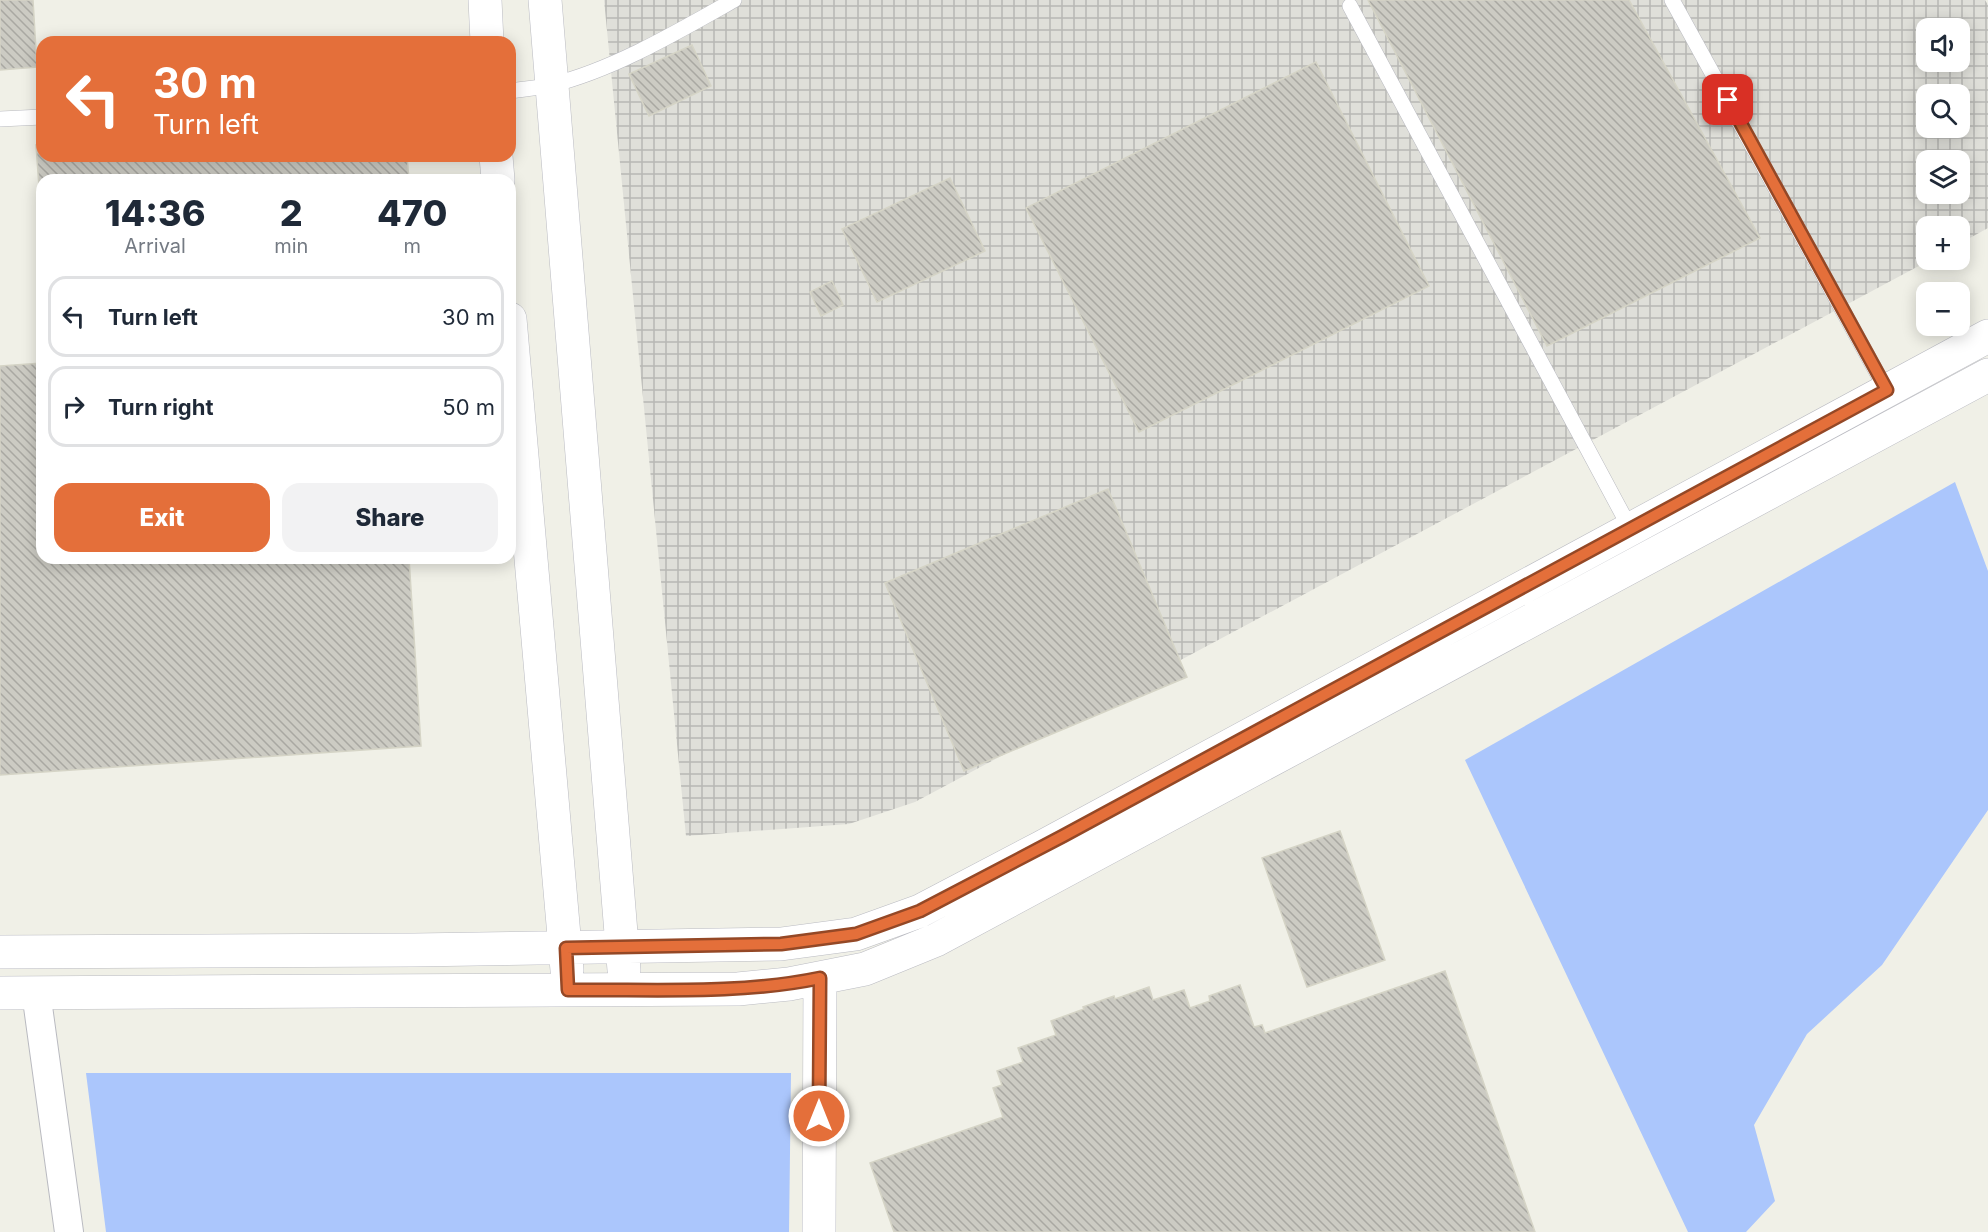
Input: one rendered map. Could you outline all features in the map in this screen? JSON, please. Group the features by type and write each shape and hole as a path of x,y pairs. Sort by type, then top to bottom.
{"street":[{"path":"485,0 487,36"},
{"path":"545,0 626,989"},
{"path":"0,952 414,951 781,944 856,934 920,911 1063,836 1988,336"},
{"path":"0,993 738,989 789,984 865,969 936,940 1988,375"},
{"path":"516,386 568,990"},
{"path":"819,1232 820,978"},
{"path":"36,992 69,1232"}],"lane":[{"path":"516,90 552,85 597,70 673,34 734,0"},
{"path":"1672,0 1887,390"},
{"path":"1350,6 1631,530"},
{"path":"0,119 36,117"}],"shaded area":[{"path":"604,0 1985,0 1988,5 1988,228 1970,238 1970,216 1916,216 1916,267 915,802 849,824 686,836"}],"water":[{"path":"1955,482 1988,571 1988,810 1882,965 1807,1034 1754,1125 1775,1201 1746,1232 1688,1232 1465,760"},
{"path":"86,1073 791,1073 789,1232 106,1232"}],"building":[{"path":"0,0 33,0 36,67 0,70"},
{"path":"1368,0 1629,0 1760,238 1547,346"},
{"path":"692,45 711,86 649,116 629,74"},
{"path":"1316,62 1429,286 1139,432 1026,208"},
{"path":"37,162 408,162 408,174 38,174"},
{"path":"950,178 985,251 877,302 842,229"},
{"path":"832,281 843,305 821,316 810,292"},
{"path":"36,363 36,564 409,564 421,746 0,775 0,366"},
{"path":"1108,489 1187,677 964,771 885,583"},
{"path":"1340,831 1385,960 1307,987 1262,858"},
{"path":"1445,971 1535,1232 894,1232 870,1163 1003,1117 993,1088 1002,1085 997,1071 1023,1062 1018,1048 1056,1035 1051,1021 1114,996 1115,999 1149,987 1153,1000 1184,990 1190,1008 1210,1001 1209,996 1240,985 1254,1027 1262,1025 1265,1033"}],"route":[{"path":"819,1116 820,978 789,984 738,989 568,990 566,948 781,944 856,934 920,911 1063,836 1887,390 1728,100"}]}
